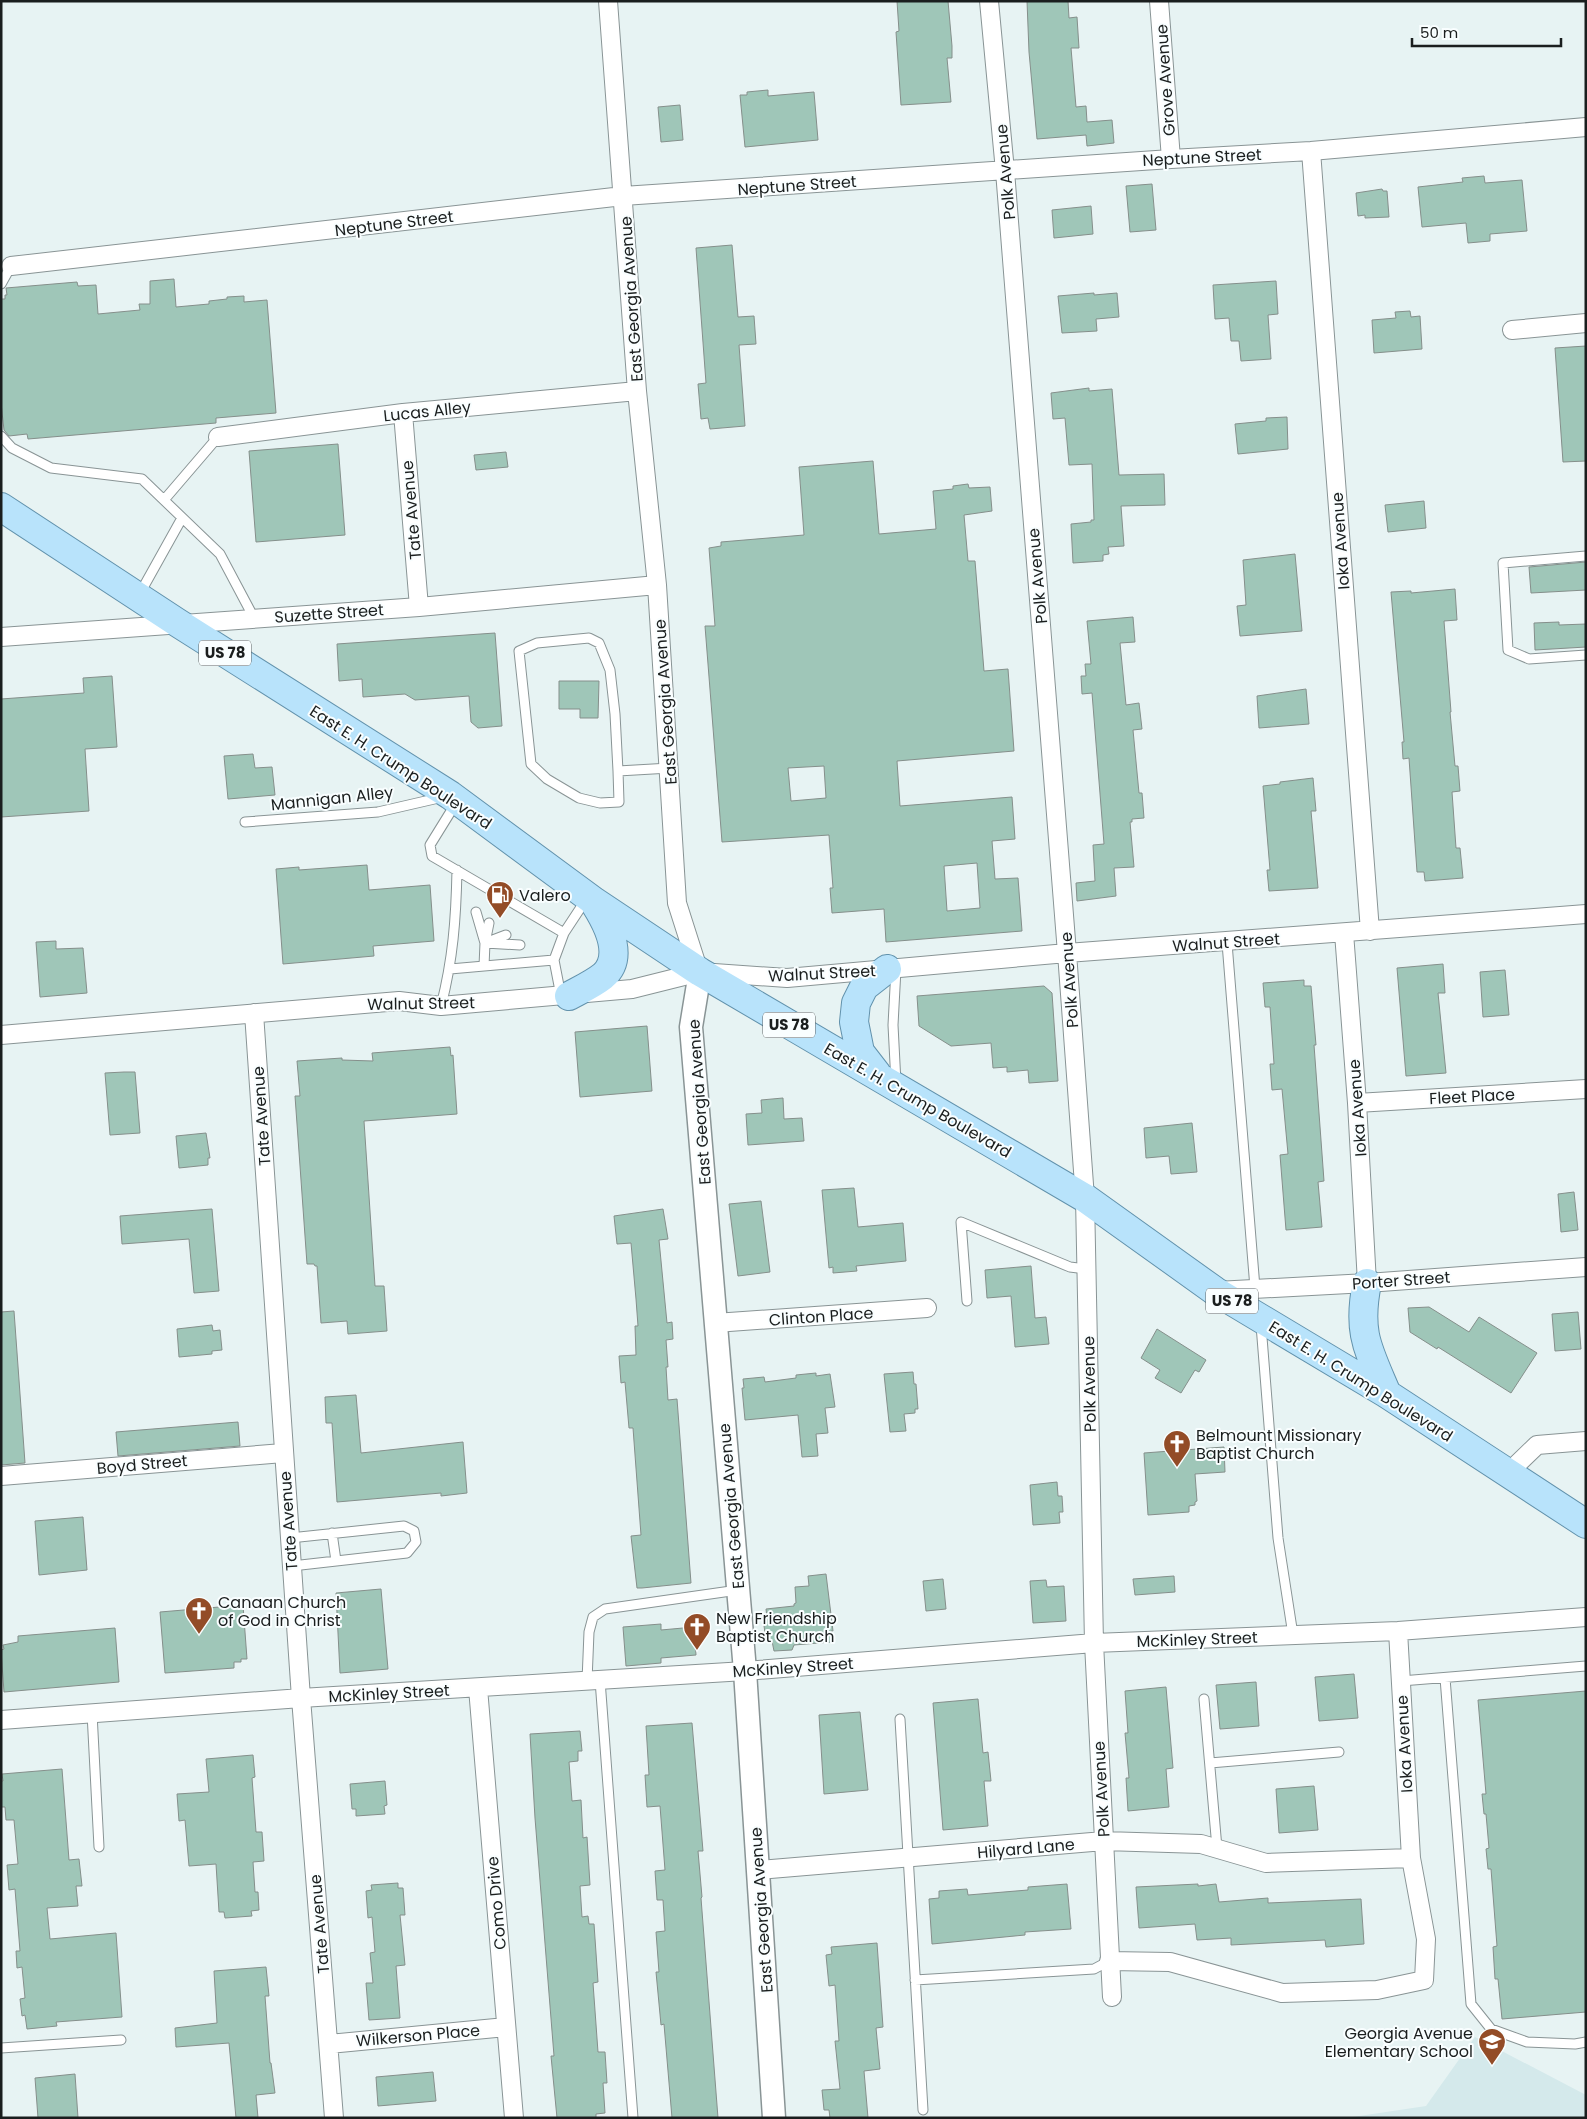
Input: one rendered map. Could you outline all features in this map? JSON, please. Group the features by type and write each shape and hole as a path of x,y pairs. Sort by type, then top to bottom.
{"main road":[{"name":"East E. H. Crump Boulevard","path":"1,507 178,623 454,798 591,900 700,972 1085,1198 1215,1291 1387,1394 1586,1524"},
{"path":"565,996 602,977 610,968 614,959 606,920 591,900"},
{"path":"888,1083 860,1052 854,1022 856,1003 864,987 891,969"},
{"path":"1367,1283 1363,1303 1362,1324 1366,1343 1387,1394"}],"street":[{"name":"East Georgia Avenue","path":"608,1 638,391 657,585 677,903 700,972 691,1027 746,1671 774,2118"},
{"name":"Polk Avenue","path":"989,1 1005,171 1085,1198 1094,1643 1112,1997"},
{"name":"Grove Avenue","path":"1159,1 1170,159"},
{"name":"Neptune Street","path":"11,266 623,196 1311,151 1586,127"},
{"name":"Ioka Avenue","path":"1311,151 1370,931"},
{"path":"1512,330 1586,323"},
{"name":"Lucas Alley","path":"218,437 402,413 638,391"},
{"name":"Tate Avenue","path":"402,413 419,607"},
{"name":"Suzette Street","path":"1,637 419,607 657,585"},
{"name":"Walnut Street","path":"1,1034 399,1001 441,1006 565,996 632,989 700,972 787,978 1067,953 1586,914"},
{"name":"Ioka Avenue","path":"1344,933 1358,1103 1367,1283"},
{"name":"Tate Avenue","path":"254,1013 283,1453 334,2118"},
{"name":"Fleet Place","path":"1358,1103 1586,1089"},
{"name":"Porter Street","path":"1215,1291 1367,1283 1586,1267"},
{"name":"Clinton Place","path":"715,1323 927,1308"},
{"path":"1508,1473 1537,1445 1586,1441"},
{"name":"Boyd Street","path":"1,1476 283,1453"},
{"name":"McKinley Street","path":"1,1720 301,1698 746,1671 1094,1643 1398,1631 1586,1617"},
{"name":"Ioka Avenue","path":"1398,1631 1411,1858"},
{"name":"Como Drive","path":"478,1688 514,2118"},
{"name":"Hilyard Lane","path":"758,1870 1104,1841 1202,1844 1266,1863 1411,1858"},
{"path":"1109,1960 1170,1962 1282,1993 1377,1990 1424,1980 1426,1939 1411,1858"},
{"name":"Wilkerson Place","path":"329,2044 506,2027"}],"lane":[{"path":"1,284 11,266"},
{"path":"1,436 12,448 51,468 142,479 220,554 254,618"},
{"path":"164,500 218,437"},
{"path":"138,597 182,518"},
{"path":"1586,556 1503,563 1508,650 1529,659 1586,655"},
{"path":"589,638 599,643 610,670 615,714 618,771 618,802 600,803 579,798 547,779 532,764 519,651 537,643 589,638"},
{"path":"618,771 670,768"},
{"path":"454,798 430,845 432,856 457,870 488,893 534,922 564,933"},
{"name":"Mannigan Alley","path":"245,822 378,812 454,798"},
{"path":"441,1006 450,968 455,929 457,870"},
{"path":"565,996 554,960 564,933 591,900"},
{"path":"476,912 485,943"},
{"path":"484,966 485,943 489,923"},
{"path":"485,943 506,935"},
{"path":"1227,942 1255,1288"},
{"path":"485,943 520,945"},
{"path":"450,968 554,960"},
{"path":"888,1083 893,1025 891,969"},
{"path":"967,1301 961,1222 1070,1267 1086,1268"},
{"path":"1261,1319 1278,1538 1293,1635"},
{"path":"290,1538 404,1526 414,1531 416,1542 407,1553 292,1566"},
{"path":"332,1533 336,1561"},
{"path":"633,2118 588,1632 593,1617 605,1609 738,1590"},
{"path":"1401,1681 1586,1666"},
{"path":"1445,1678 1471,2004 1491,2029 1527,2042 1575,2044 1586,2042"},
{"path":"1204,1699 1217,1848"},
{"path":"92,1713 98,1847"},
{"path":"900,1719 922,2110"},
{"path":"1210,1763 1339,1752"},
{"path":"915,1980 1094,1969 1109,1960"},
{"path":"1,2048 121,2040"}],"shaded area":[{"name":"Georgia Avenue Elementary School","path":"1475,2037 1586,2095 1586,2118 1346,2118 1426,2106"}],"building":[{"path":"897,1 948,1 952,58 947,58 951,102 901,105 896,32 899,31"},
{"path":"1027,1 1068,1 1069,18 1077,17 1079,48 1071,48 1076,107 1086,106 1087,122 1112,120 1114,143 1087,146 1086,135 1037,139 1029,52"},
{"path":"768,90 768,96 814,92 818,140 745,147 740,95 747,95 747,92"},
{"path":"680,105 683,140 661,142 658,107"},
{"path":"1484,176 1485,183 1522,180 1527,231 1490,234 1490,241 1468,243 1466,223 1422,227 1418,187 1463,182 1462,178"},
{"path":"1152,184 1156,230 1130,232 1126,186"},
{"path":"1382,189 1387,191 1389,217 1365,218 1365,215 1358,216 1356,193"},
{"path":"1091,206 1093,234 1054,238 1052,210"},
{"path":"732,245 738,317 754,316 756,344 739,345 745,426 710,429 708,418 701,419 698,384 706,383 696,248"},
{"path":"174,279 176,307 209,304 209,301 227,299 227,297 244,296 244,302 267,300 276,413 216,418 216,423 28,439 27,434 9,436 4,430 1,403 1,299 5,299 5,295 7,295 6,288 77,282 78,286 96,285 98,314 140,310 139,304 150,304 150,281"},
{"path":"1276,281 1278,314 1268,315 1271,359 1241,361 1239,341 1231,341 1229,318 1215,319 1213,285"},
{"path":"1094,293 1094,295 1117,293 1119,317 1096,319 1097,331 1062,333 1058,296"},
{"path":"1410,311 1411,317 1420,316 1422,349 1374,353 1372,320 1396,318 1395,312"},
{"path":"1586,346 1586,461 1563,462 1555,348"},
{"path":"1089,388 1089,391 1112,389 1119,475 1164,474 1165,505 1121,506 1124,546 1108,547 1109,554 1103,555 1103,561 1073,563 1071,524 1094,520 1092,464 1069,465 1065,418 1053,419 1051,393"},
{"path":"1287,417 1288,449 1238,454 1235,424 1266,421 1266,418"},
{"path":"338,444 345,535 256,542 249,451"},
{"path":"506,452 508,467 476,470 474,455"},
{"path":"873,461 879,534 936,529 933,491 953,489 953,486 968,484 969,488 990,487 992,511 964,515 968,561 975,561 984,671 1008,669 1014,751 897,761 900,806 1012,797 1015,839 992,841 995,879 1018,878 1022,931 886,942 884,909 832,913 830,888 833,888 829,835 722,842 705,626 715,626 709,548 721,546 721,542 804,535 799,467","holes":["824,766 826,798 791,801 788,768","977,863 980,908 947,911 944,866"]},
{"path":"1424,501 1426,528 1388,532 1385,505"},
{"path":"1295,554 1302,631 1240,636 1237,606 1246,605 1243,560"},
{"path":"1586,562 1586,590 1531,593 1529,567"},
{"path":"1455,589 1457,620 1444,621 1455,766 1458,766 1460,791 1452,792 1456,848 1460,848 1463,878 1425,881 1424,872 1417,872 1409,758 1403,759 1402,742 1404,742 1391,592 1411,591 1411,593"},
{"path":"1133,617 1135,642 1120,643 1126,705 1139,703 1142,729 1133,730 1139,793 1142,793 1144,818 1132,819 1132,822 1130,822 1134,867 1114,868 1116,896 1077,901 1076,883 1095,881 1093,845 1104,844 1092,693 1082,694 1081,676 1086,676 1085,664 1091,664 1087,621"},
{"path":"1559,622 1559,625 1586,624 1586,647 1535,650 1534,623"},
{"path":"495,633 502,726 478,728 471,722 469,696 415,700 405,694 363,697 362,679 339,681 337,644"},
{"path":"112,676 117,747 85,749 89,811 1,817 1,699 84,693 83,678"},
{"path":"559,681 599,681 598,718 580,718 580,709 559,709"},
{"path":"1306,689 1309,724 1259,728 1257,696"},
{"path":"253,754 255,768 272,767 275,795 228,799 224,756"},
{"path":"1313,778 1316,811 1311,811 1318,888 1269,891 1267,870 1270,870 1263,786"},
{"path":"367,865 369,890 430,885 434,941 373,946 374,956 283,964 276,869 299,867 299,870"},
{"path":"56,941 56,949 83,948 87,993 40,997 36,942"},
{"path":"1443,964 1445,993 1438,993 1446,1073 1406,1076 1397,968"},
{"path":"1505,970 1509,1015 1483,1017 1480,972"},
{"path":"1304,980 1304,986 1311,986 1316,1045 1314,1045 1324,1181 1318,1182 1322,1227 1286,1230 1280,1155 1288,1154 1282,1089 1272,1090 1270,1064 1274,1064 1270,1007 1265,1007 1263,983"},
{"path":"1044,986 1052,993 1058,1081 1029,1083 1028,1070 1007,1072 1007,1067 993,1068 991,1043 951,1046 919,1026 917,996"},
{"path":"647,1026 652,1091 580,1097 575,1032"},
{"path":"450,1047 451,1056 453,1055 457,1114 364,1121 375,1286 384,1286 387,1331 348,1334 347,1321 321,1323 317,1266 307,1264 295,1096 300,1096 297,1061 342,1058 342,1060 373,1061 372,1053"},
{"path":"135,1072 140,1133 110,1135 105,1073"},
{"path":"783,1098 784,1119 802,1118 804,1141 748,1145 746,1114 762,1113 761,1100"},
{"path":"1192,1123 1197,1172 1171,1174 1169,1156 1146,1158 1144,1128"},
{"path":"206,1133 210,1158 208,1158 208,1165 179,1168 176,1136"},
{"path":"854,1188 858,1227 903,1223 906,1261 856,1266 857,1271 833,1273 833,1267 829,1268 822,1190"},
{"path":"1574,1192 1578,1230 1561,1232 1558,1194"},
{"path":"761,1201 770,1272 738,1276 729,1204"},
{"path":"212,1209 219,1291 194,1293 189,1239 122,1244 120,1216"},
{"path":"663,1209 668,1239 659,1240 667,1323 672,1322 673,1339 666,1340 668,1400 677,1399 691,1583 637,1588 631,1536 641,1535 633,1428 629,1428 625,1382 621,1383 619,1356 636,1355 635,1326 638,1326 631,1243 617,1244 614,1216"},
{"path":"1031,1266 1035,1318 1046,1317 1049,1344 1015,1347 1011,1296 987,1298 985,1270"},
{"path":"1429,1307 1469,1332 1479,1317 1537,1353 1511,1393 1438,1347 1437,1349 1410,1332 1408,1308"},
{"path":"14,1311 25,1463 1,1465 1,1312"},
{"path":"1578,1312 1581,1349 1555,1351 1552,1314"},
{"path":"212,1325 213,1331 220,1330 222,1350 212,1351 212,1354 179,1357 177,1329"},
{"path":"1157,1329 1206,1360 1199,1372 1195,1370 1181,1393 1155,1378 1160,1370 1141,1358"},
{"path":"913,1372 918,1409 915,1409 915,1413 904,1414 906,1431 890,1432 884,1374"},
{"path":"816,1373 816,1376 830,1374 835,1407 825,1408 828,1433 816,1434 818,1456 802,1457 798,1415 745,1420 743,1379 764,1377 765,1382 796,1378 796,1375"},
{"path":"356,1395 361,1453 463,1442 467,1493 441,1496 441,1493 337,1502 332,1423 326,1423 325,1397"},
{"path":"238,1422 240,1446 118,1456 116,1432"},
{"path":"1224,1447 1225,1472 1195,1474 1197,1501 1195,1505 1189,1506 1189,1512 1148,1515 1144,1453"},
{"path":"1057,1482 1058,1496 1062,1496 1063,1512 1059,1512 1060,1523 1033,1525 1030,1485"},
{"path":"83,1517 87,1570 39,1575 35,1521"},
{"path":"826,1574 833,1631 831,1631 831,1642 794,1645 792,1650 774,1651 772,1641 766,1641 763,1618 767,1618 766,1609 794,1606 796,1603 795,1587 809,1586 808,1576"},
{"path":"1174,1576 1175,1592 1135,1595 1133,1579"},
{"path":"943,1579 946,1609 926,1611 923,1581"},
{"path":"1046,1580 1047,1587 1064,1586 1066,1621 1033,1623 1030,1581"},
{"path":"381,1589 388,1669 340,1673 336,1593"},
{"path":"243,1605 247,1659 241,1659 241,1662 234,1662 234,1668 165,1673 160,1612"},
{"path":"661,1624 661,1630 694,1627 696,1655 661,1658 661,1663 626,1666 623,1627"},
{"path":"115,1628 119,1682 4,1692 1,1650 4,1649 3,1645 18,1642 18,1636"},
{"path":"1354,1674 1358,1718 1319,1721 1315,1677"},
{"path":"1256,1682 1259,1726 1220,1729 1216,1685"},
{"path":"1166,1687 1173,1768 1166,1769 1169,1807 1128,1811 1126,1778 1129,1778 1125,1733 1128,1733 1125,1691"},
{"path":"1586,1691 1586,2012 1502,2019 1498,1979 1495,1979 1493,1947 1497,1946 1491,1869 1488,1869 1486,1849 1489,1848 1482,1794 1486,1794 1478,1700"},
{"path":"978,1699 983,1753 988,1752 991,1781 984,1781 988,1826 943,1830 933,1703"},
{"path":"860,1712 868,1790 824,1794 819,1715"},
{"path":"692,1723 703,1851 698,1851 718,2118 672,2118 664,2024 661,2025 656,1972 659,1972 656,1932 665,1931 663,1900 657,1900 655,1871 665,1870 660,1806 647,1807 645,1775 649,1775 646,1726"},
{"path":"580,1731 582,1751 578,1751 578,1761 569,1762 572,1801 581,1800 583,1838 587,1837 590,1885 580,1886 582,1917 588,1916 589,1924 594,1924 598,1982 593,1983 598,2052 605,2052 607,2083 603,2083 605,2113 596,2114 596,2118 557,2118 551,2056 554,2056 530,1734"},
{"path":"253,1755 255,1777 252,1778 256,1832 262,1832 264,1861 253,1862 255,1892 258,1892 259,1910 251,1911 252,1916 225,1918 224,1912 219,1912 216,1864 189,1866 185,1820 179,1821 177,1794 209,1792 206,1759"},
{"path":"62,1769 69,1860 79,1859 82,1886 76,1886 78,1906 47,1908 50,1939 116,1933 122,2017 56,2022 57,2026 27,2029 25,2015 22,2016 20,1999 25,1998 22,1967 17,1968 16,1951 20,1951 15,1889 9,1890 7,1865 18,1864 14,1820 6,1820 5,1807 1,1807 1,1781 3,1781 2,1774"},
{"path":"385,1781 387,1805 384,1806 385,1814 356,1816 356,1809 352,1809 350,1784"},
{"path":"1314,1786 1318,1830 1279,1833 1276,1789"},
{"path":"398,1883 398,1888 403,1888 405,1915 400,1915 405,1965 396,1966 400,2018 369,2020 366,1983 373,1983 370,1953 375,1952 372,1917 368,1918 366,1891 372,1890 371,1885"},
{"path":"1067,1884 1071,1929 1025,1932 1025,1935 932,1944 929,1899 939,1898 939,1891 967,1889 968,1895 1028,1890 1028,1887"},
{"path":"1198,1884 1198,1886 1216,1884 1219,1902 1268,1898 1268,1903 1361,1899 1364,1944 1326,1947 1325,1940 1231,1945 1231,1938 1197,1940 1195,1924 1139,1928 1136,1887"},
{"path":"877,1943 883,2027 876,2028 880,2069 864,2071 868,2118 830,2118 829,2110 824,2110 822,2090 840,2089 835,2041 839,2041 835,1985 829,1986 826,1955 832,1954 831,1947"},
{"path":"266,1967 269,1996 265,1996 270,2063 275,2093 256,2095 258,2118 236,2118 229,2043 176,2047 175,2028 217,2023 214,1971"},
{"path":"433,2072 436,2101 378,2106 376,2077"},
{"path":"75,2074 78,2118 38,2118 35,2078"}],"place":[{"name":"Valero","path":"500,919"},
{"name":"Belmount Missionary Baptist Church","path":"1177,1468"},
{"name":"Canaan Church of God in Christ","path":"199,1635"},
{"name":"New Friendship Baptist Church","path":"697,1651"},
{"name":"Georgia Avenue Elementary School","path":"1492,2066"}]}
